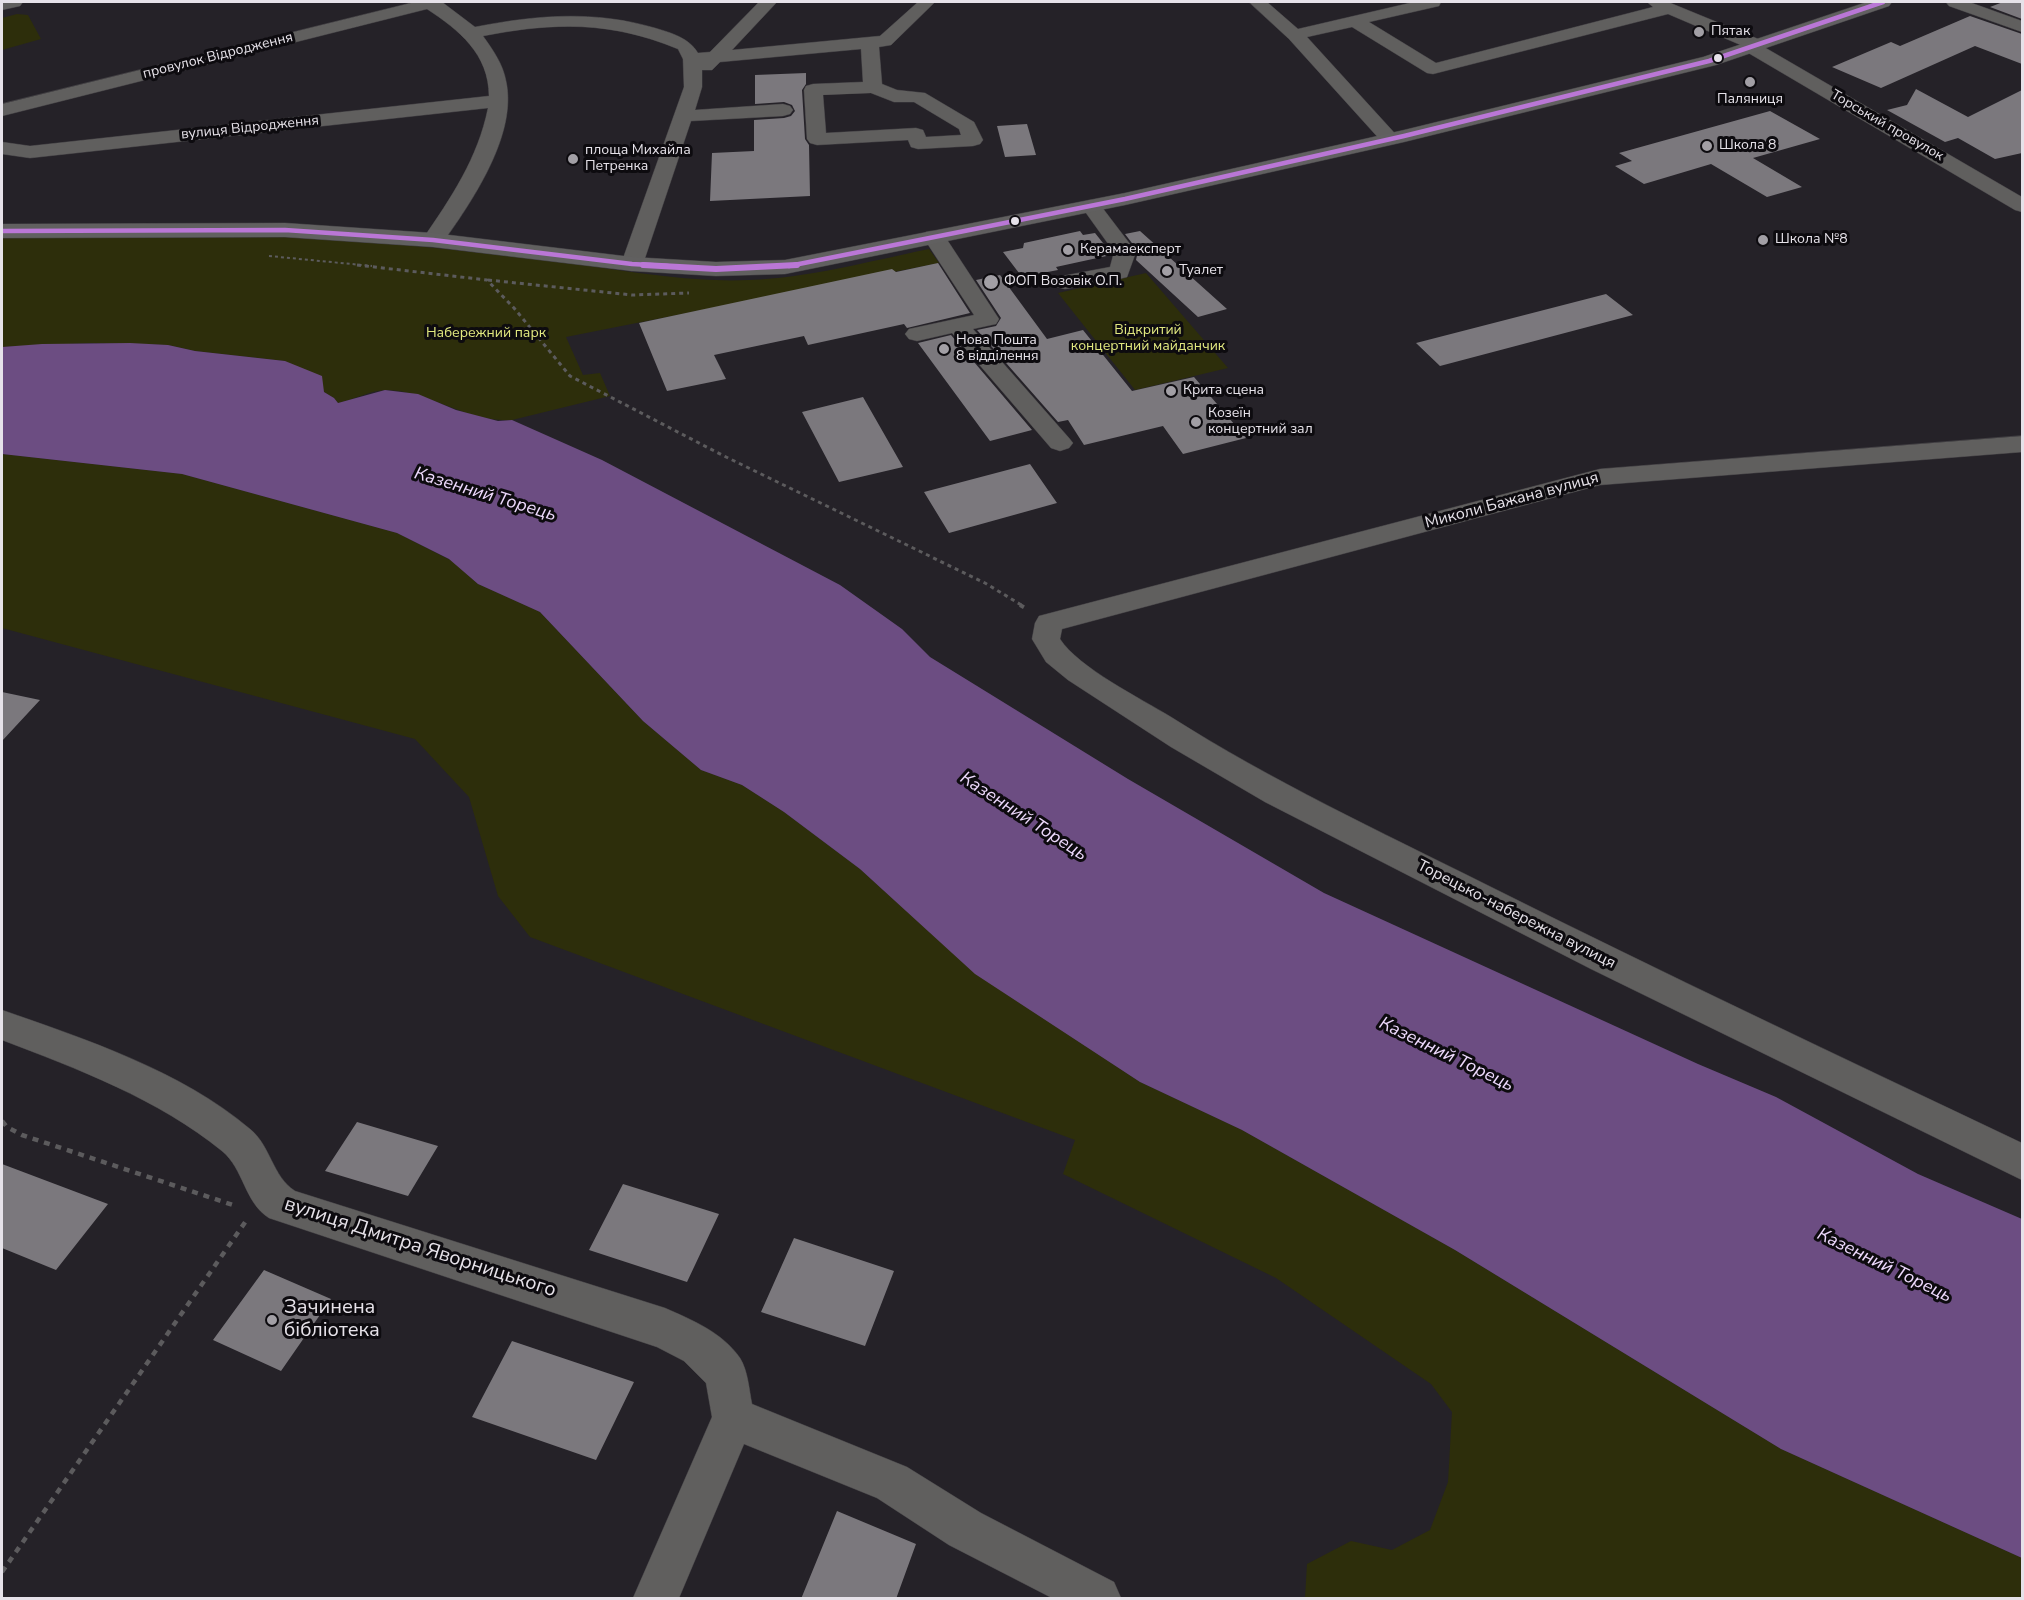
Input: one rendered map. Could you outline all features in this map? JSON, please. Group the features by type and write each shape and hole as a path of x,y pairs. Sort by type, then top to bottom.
{"main road":[{"path":"2,231 285,230 433,240 632,264 716,269 785,267 1091,206 1390,139 1709,61 1883,2"}],"street":[{"path":"2,5 14,2"},
{"path":"431,2 472,33 487,54 498,87 494,127 471,182 453,214 433,240"},
{"name":"провулок Відродження","path":"2,110 431,2"},
{"path":"632,264 701,59 768,2"},
{"path":"472,33 518,23 585,19 637,27 664,36 685,46 701,59 885,41 927,2"},
{"path":"1257,2 1295,35 1390,139"},
{"path":"1295,35 1433,2"},
{"path":"1955,2 2022,27"},
{"path":"1355,21 1433,69 1663,5"},
{"name":"Торський провулок","path":"1663,5 1754,46 2022,206"},
{"path":"870,43 873,87"},
{"path":"873,87 894,96 918,97 967,126 973,140 918,143 916,134 817,139 813,90 873,87"},
{"name":"вулиця Відродження","path":"2,148 30,152 498,101"},
{"path":"682,116 815,109"},
{"path":"1065,282 1119,272 1125,252 1091,206"},
{"path":"917,334 988,319 934,237"},
{"path":"957,325 1060,443"},
{"name":"Миколи Бажана вулиця","path":"1049,623 1600,477 2022,444"},
{"name":"Торецько-набережна вулиця","path":"1049,623 1046,639 1056,655 1078,673 1182,739 1276,794 1603,959 2022,1162"},
{"name":"вулиця Дмитра Яворницького","path":"2,1024 124,1073 201,1115 239,1142 276,1201 293,1209 665,1329 699,1346 725,1373 733,1418"},
{"path":"656,1599 733,1418 892,1482 965,1529 1098,1599"}],"path":[{"path":"263,255 442,273 487,280 514,308 570,376 724,456 985,583 1049,623"},
{"path":"2,1121 7,1127 22,1135 242,1208"},
{"path":"2,1572 253,1211"}],"green space":[{"path":"17,14 28,15 41,39 2,50 2,18"},
{"name":"Набережний парк","path":"284,235 481,253 698,279 772,279 929,249 939,263 566,337 583,375 600,373 610,396 512,420 480,417 418,396 387,390 338,403 324,392 322,385 285,361 195,351 168,345 90,343 2,347 2,237"},
{"name":"Відкритий концертний майданчик","path":"1146,273 1228,368 1135,390 1058,293"},
{"path":"2,454 182,474 397,533 452,561 478,584 540,612 643,721 701,770 742,785 784,812 860,869 976,974 1140,1082 1242,1130 1455,1250 1781,1449 2022,1558 2022,1598 1305,1598 1307,1564 1351,1541 1392,1550 1430,1530 1448,1482 1452,1412 1431,1384 1276,1278 1063,1174 1075,1140 530,937 498,896 469,797 415,739 2,628"}],"water":[{"name":"Казенний Торець","path":"130,343 168,345 195,351 285,361 322,376 324,392 338,403 385,390 418,394 456,410 498,421 512,420 602,460 840,585 902,629 930,657 1128,779 1324,893 1698,1064 1776,1097 1918,1174 2022,1219 2022,1558 1781,1449 1455,1250 1242,1130 1140,1082 975,974 860,869 784,812 742,785 701,770 643,721 540,612 478,584 449,559 397,533 182,474 2,454 2,347"}],"building":[{"path":"2003,2 2022,2 2022,19 1990,7"},
{"path":"1970,16 2022,34 2022,64 1975,46 1881,88 1832,67 1891,42 1900,46"},
{"path":"806,73 806,84 802,90 805,139 809,145 810,196 710,201 712,153 754,151 754,120 784,118 791,116 795,111 792,105 784,102 755,104 755,75"},
{"path":"1916,89 1968,117 2022,90 2022,153 1995,159 1958,138 1945,142 1887,110 1907,105"},
{"path":"1770,111 1820,139 1753,158 1802,187 1767,197 1711,164 1644,184 1615,166 1632,161 1619,153"},
{"path":"1027,124 1036,155 1005,157 997,126"},
{"path":"1080,231 1083,235 1095,233 1111,255 1056,267 1058,270 1022,277 1003,252 1023,248 1024,243"},
{"path":"1140,231 1227,309 1198,317 1136,260 1138,251 1125,234"},
{"path":"938,263 970,313 907,328 904,324 808,345 804,336 714,355 726,379 667,391 639,323 892,269 896,272"},
{"path":"1000,275 1047,339 1083,330 1132,391 1194,377 1246,438 1183,454 1163,426 1084,445 1068,420 1058,422 977,330 996,326 1001,318 976,280"},
{"path":"1606,294 1633,315 1440,366 1416,343"},
{"path":"951,335 1032,430 990,441 918,343"},
{"path":"863,397 903,467 839,482 802,412"},
{"path":"1030,464 1057,503 949,533 924,492"},
{"path":"2,692 40,700 2,741"},
{"path":"357,1122 438,1146 408,1196 325,1171"},
{"path":"2,1164 108,1204 56,1270 2,1248"},
{"path":"623,1184 719,1214 687,1282 589,1250"},
{"path":"794,1238 894,1271 865,1346 761,1312"},
{"name":"Зачинена бібліотека","path":"264,1270 331,1299 281,1371 213,1340"},
{"path":"512,1341 634,1382 596,1460 472,1417"},
{"path":"837,1511 916,1544 896,1599 801,1599"}],"transit line":[{"path":"2,231 285,230 433,240 632,264 716,269 785,267 1125,199 1404,136 1709,61 1883,2"}],"place":[{"name":"Пятак","path":"1699,32"},
{"name":"Паляниця","path":"1750,82"},
{"name":"Школа 8","path":"1707,146"},
{"name":"площа Михайла Петренка","path":"573,159"},
{"name":"Школа №8","path":"1763,240"},
{"name":"Керамаексперт","path":"1068,250"},
{"name":"Туалет","path":"1167,271"},
{"name":"ФОП Возовік О.П.","path":"991,282"},
{"name":"Нова Пошта 8 відділення","path":"944,349"},
{"name":"Крита сцена","path":"1171,391"},
{"name":"Козеїн концертний зал","path":"1196,422"},
{"name":"Зачинена бібліотека","path":"272,1320"}]}
